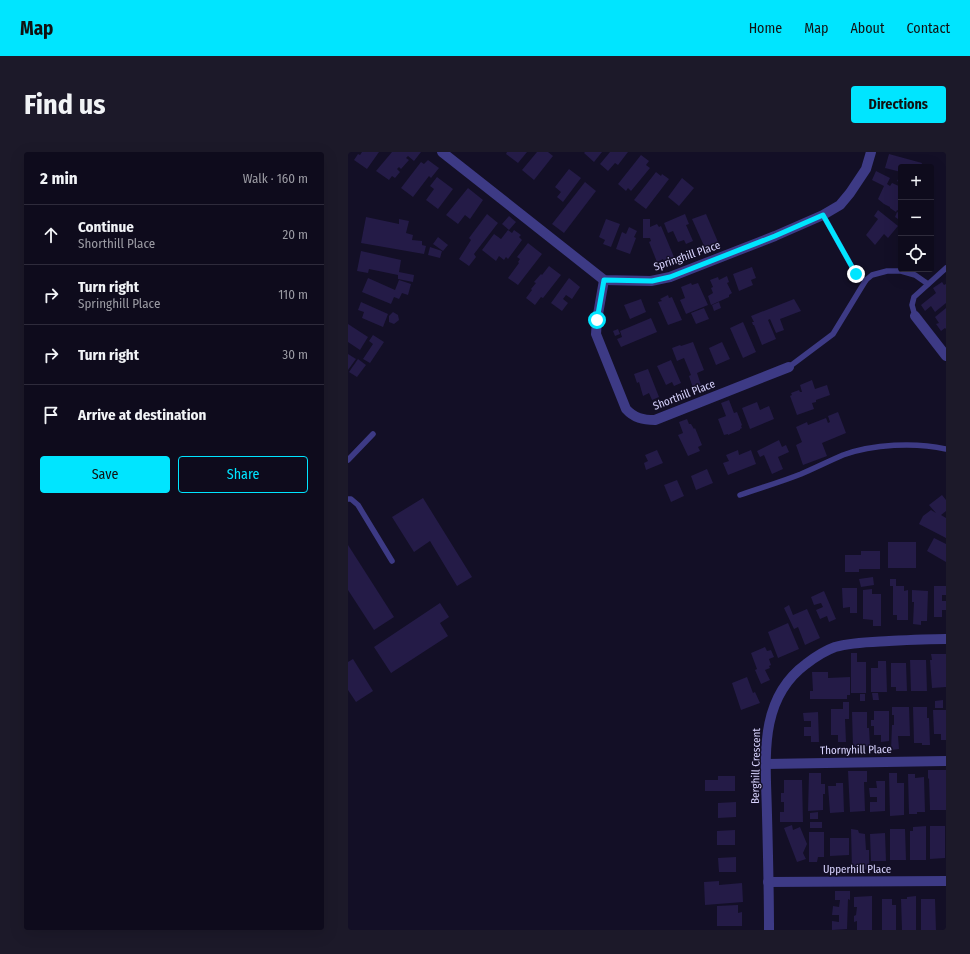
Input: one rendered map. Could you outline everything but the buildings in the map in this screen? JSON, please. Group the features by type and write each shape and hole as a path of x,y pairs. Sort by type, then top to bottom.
{"street":[{"path":"442,152 604,280"},
{"name":"Springhill Place","path":"604,280 652,281 670,277 775,236 823,215 840,204 850,193 866,169 871,152"},
{"name":"Shorthill Place","path":"604,280 596,334 626,409 632,416 647,420 655,420 789,367"},
{"path":"916,316 946,356"},
{"name":"Berghill Crescent","path":"769,930 766,764 767,735 769,722 779,696 789,680 800,668 814,658 833,648 864,642 946,639"},
{"name":"Thornyhill Place","path":"766,764 946,760"},
{"name":"Upperhill Place","path":"768,882 946,881"}],"lane":[{"path":"823,215 856,274 860,278 866,280"},
{"path":"916,316 912,305 914,297 946,268"},
{"path":"789,367 833,334 866,280 872,275 886,271 901,271 915,275 928,284"},
{"path":"348,460 373,434"},
{"path":"740,495 800,474 843,455 861,450 906,445 931,446 946,450"},
{"path":"348,499 351,499 358,505 392,561"}],"route":[{"path":"597,320 604,280 652,281 670,277 775,236 823,215 856,274"}]}
